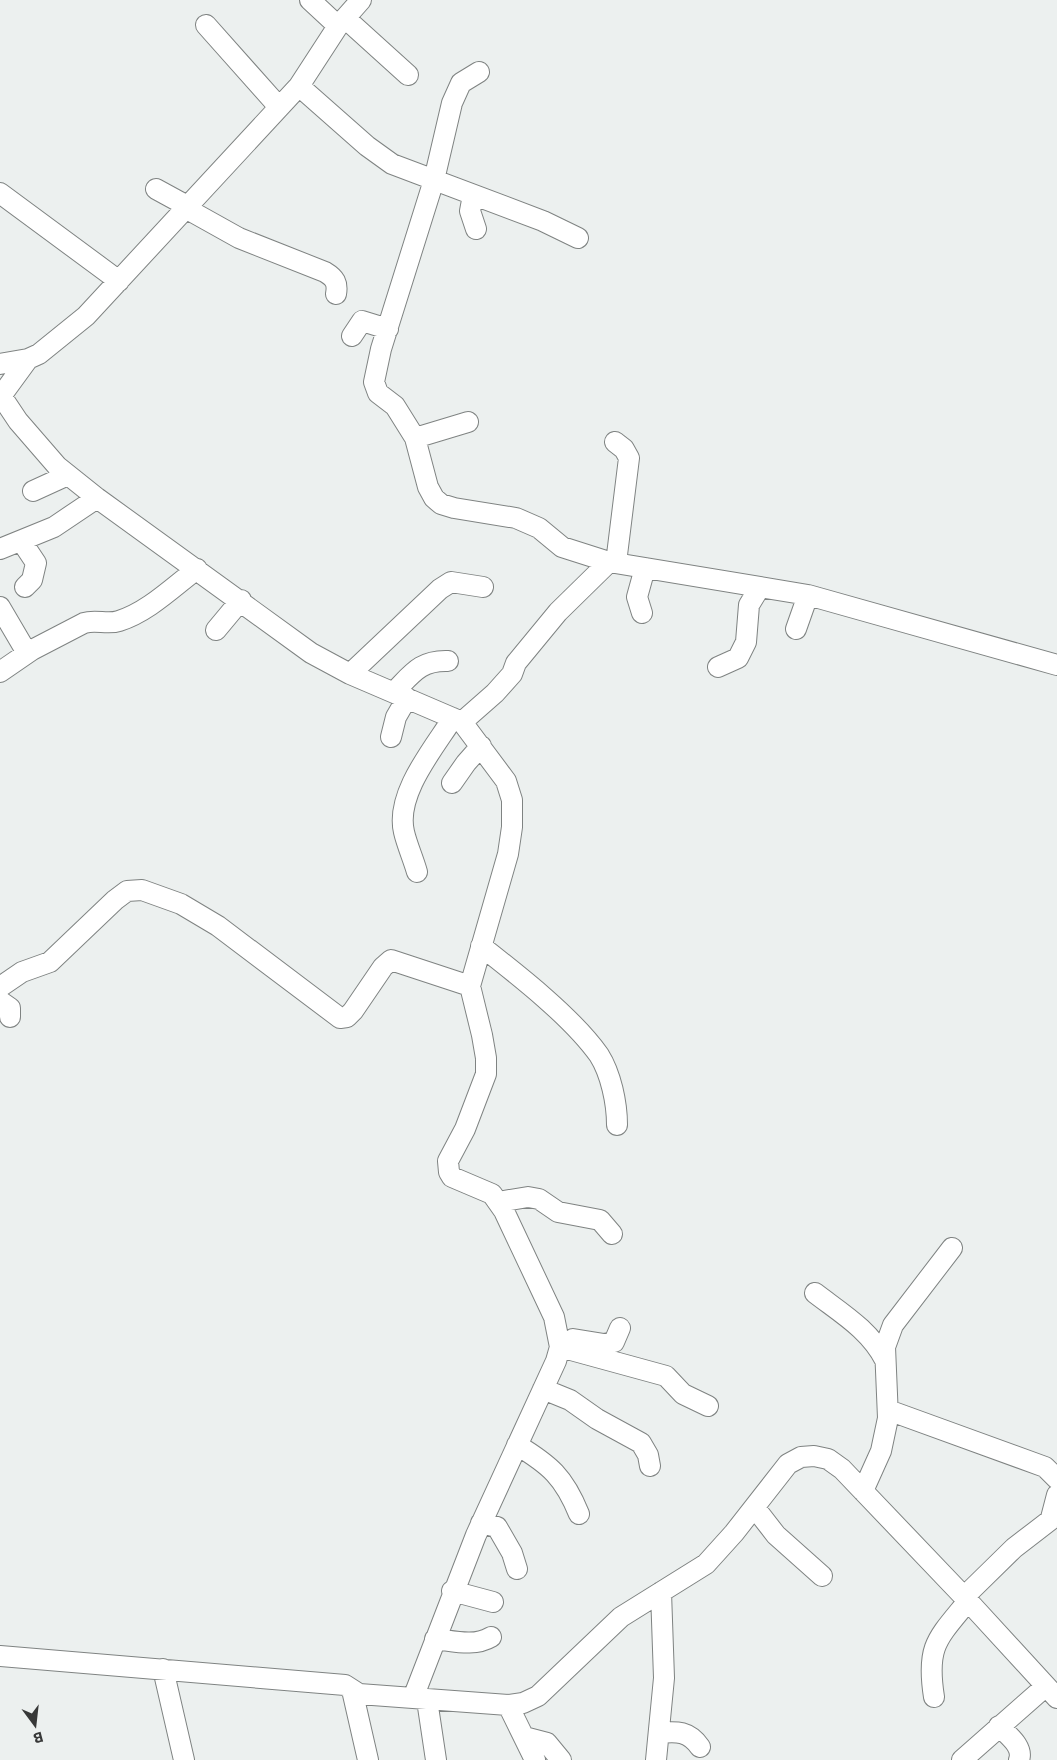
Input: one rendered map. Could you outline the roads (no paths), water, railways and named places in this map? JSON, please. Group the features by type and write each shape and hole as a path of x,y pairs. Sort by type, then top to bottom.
{"street":[{"path":"310,0 342,22 408,75"},
{"path":"0,364 28,359 52,346 119,281 299,86 342,22 361,0"},
{"path":"206,25 279,107"},
{"path":"479,72 461,83 452,103 434,180 388,329 374,382 383,397 395,406 415,438 428,487 434,498 441,504 516,518 539,528 562,547 612,563 808,595 1057,665"},
{"path":"299,86 367,146 392,164 543,221 578,238"},
{"path":"156,188 239,238 325,272 334,278 338,286 336,294"},
{"path":"0,193 50,227 119,281"},
{"path":"472,195 470,211 476,229"},
{"path":"352,336 362,321 388,329"},
{"path":"28,359 1,395 37,445 68,475 311,653 350,674 458,720 481,746 506,781 512,800 512,827 508,854 470,986 484,1043 486,1074 464,1129 448,1161 449,1172 452,1177 492,1194 498,1202 554,1317 559,1342 543,1389 481,1523 452,1591 435,1639 420,1699 436,1760"},
{"path":"415,438 468,422"},
{"path":"417,872 404,831 404,805 411,786 458,720 495,693 512,674 516,662 558,612 612,563 629,458 624,449 614,442"},
{"path":"33,491 68,475"},
{"path":"0,549 22,542 54,527 97,498"},
{"path":"22,542 36,563 32,580 25,587"},
{"path":"642,613 637,597 645,568"},
{"path":"0,672 27,654 84,623 91,621 108,624 131,616 197,569"},
{"path":"350,674 440,589 451,582 483,587"},
{"path":"718,667 738,658 746,642 749,605 760,587"},
{"path":"796,629 808,595"},
{"path":"216,630 241,600"},
{"path":"0,607 27,654"},
{"path":"391,738 400,695 420,666 433,661 448,661"},
{"path":"452,784 466,763 481,746"},
{"path":"0,987 22,972 50,962 115,900 127,891 142,890 180,904 218,926 340,1018 347,1017 354,1011 383,968 392,960 470,986"},
{"path":"481,946 522,978 574,1028 599,1056 610,1081 617,1112 617,1125"},
{"path":"498,1202 528,1197 539,1199 558,1212 600,1220 612,1234"},
{"path":"863,1491 881,1451 888,1410 885,1346 892,1325 952,1248"},
{"path":"815,1293 869,1335 877,1344 885,1360"},
{"path":"559,1342 604,1344 614,1342 620,1328"},
{"path":"559,1342 666,1376 675,1383 683,1394 708,1406"},
{"path":"543,1389 570,1400 598,1419 641,1443 648,1455 650,1466"},
{"path":"888,1410 1045,1466 1057,1479"},
{"path":"518,1445 548,1464 572,1497 578,1514"},
{"path":"0,1656 345,1685 359,1694 508,1705 523,1703 538,1696 621,1617 706,1564 734,1533 788,1464 801,1457 814,1456 828,1459 842,1469 966,1599 1051,1692 999,1726 962,1760"},
{"path":"934,1697 930,1671 932,1654 937,1639 966,1599 1014,1548 1054,1516 1057,1495"},
{"path":"754,1508 776,1535 822,1576"},
{"path":"481,1523 497,1527 508,1545 516,1569"},
{"path":"452,1591 493,1602"},
{"path":"656,1760 664,1678 661,1592"},
{"path":"435,1639 474,1643 483,1642 491,1637"},
{"path":"163,1669 184,1760"},
{"path":"352,1690 368,1760"},
{"path":"508,1705 536,1760"},
{"path":"999,1726 1017,1745 1020,1756 1019,1760"},
{"path":"659,1733 680,1731 693,1738 700,1747"},
{"path":"524,1737 547,1743 562,1760"}]}
